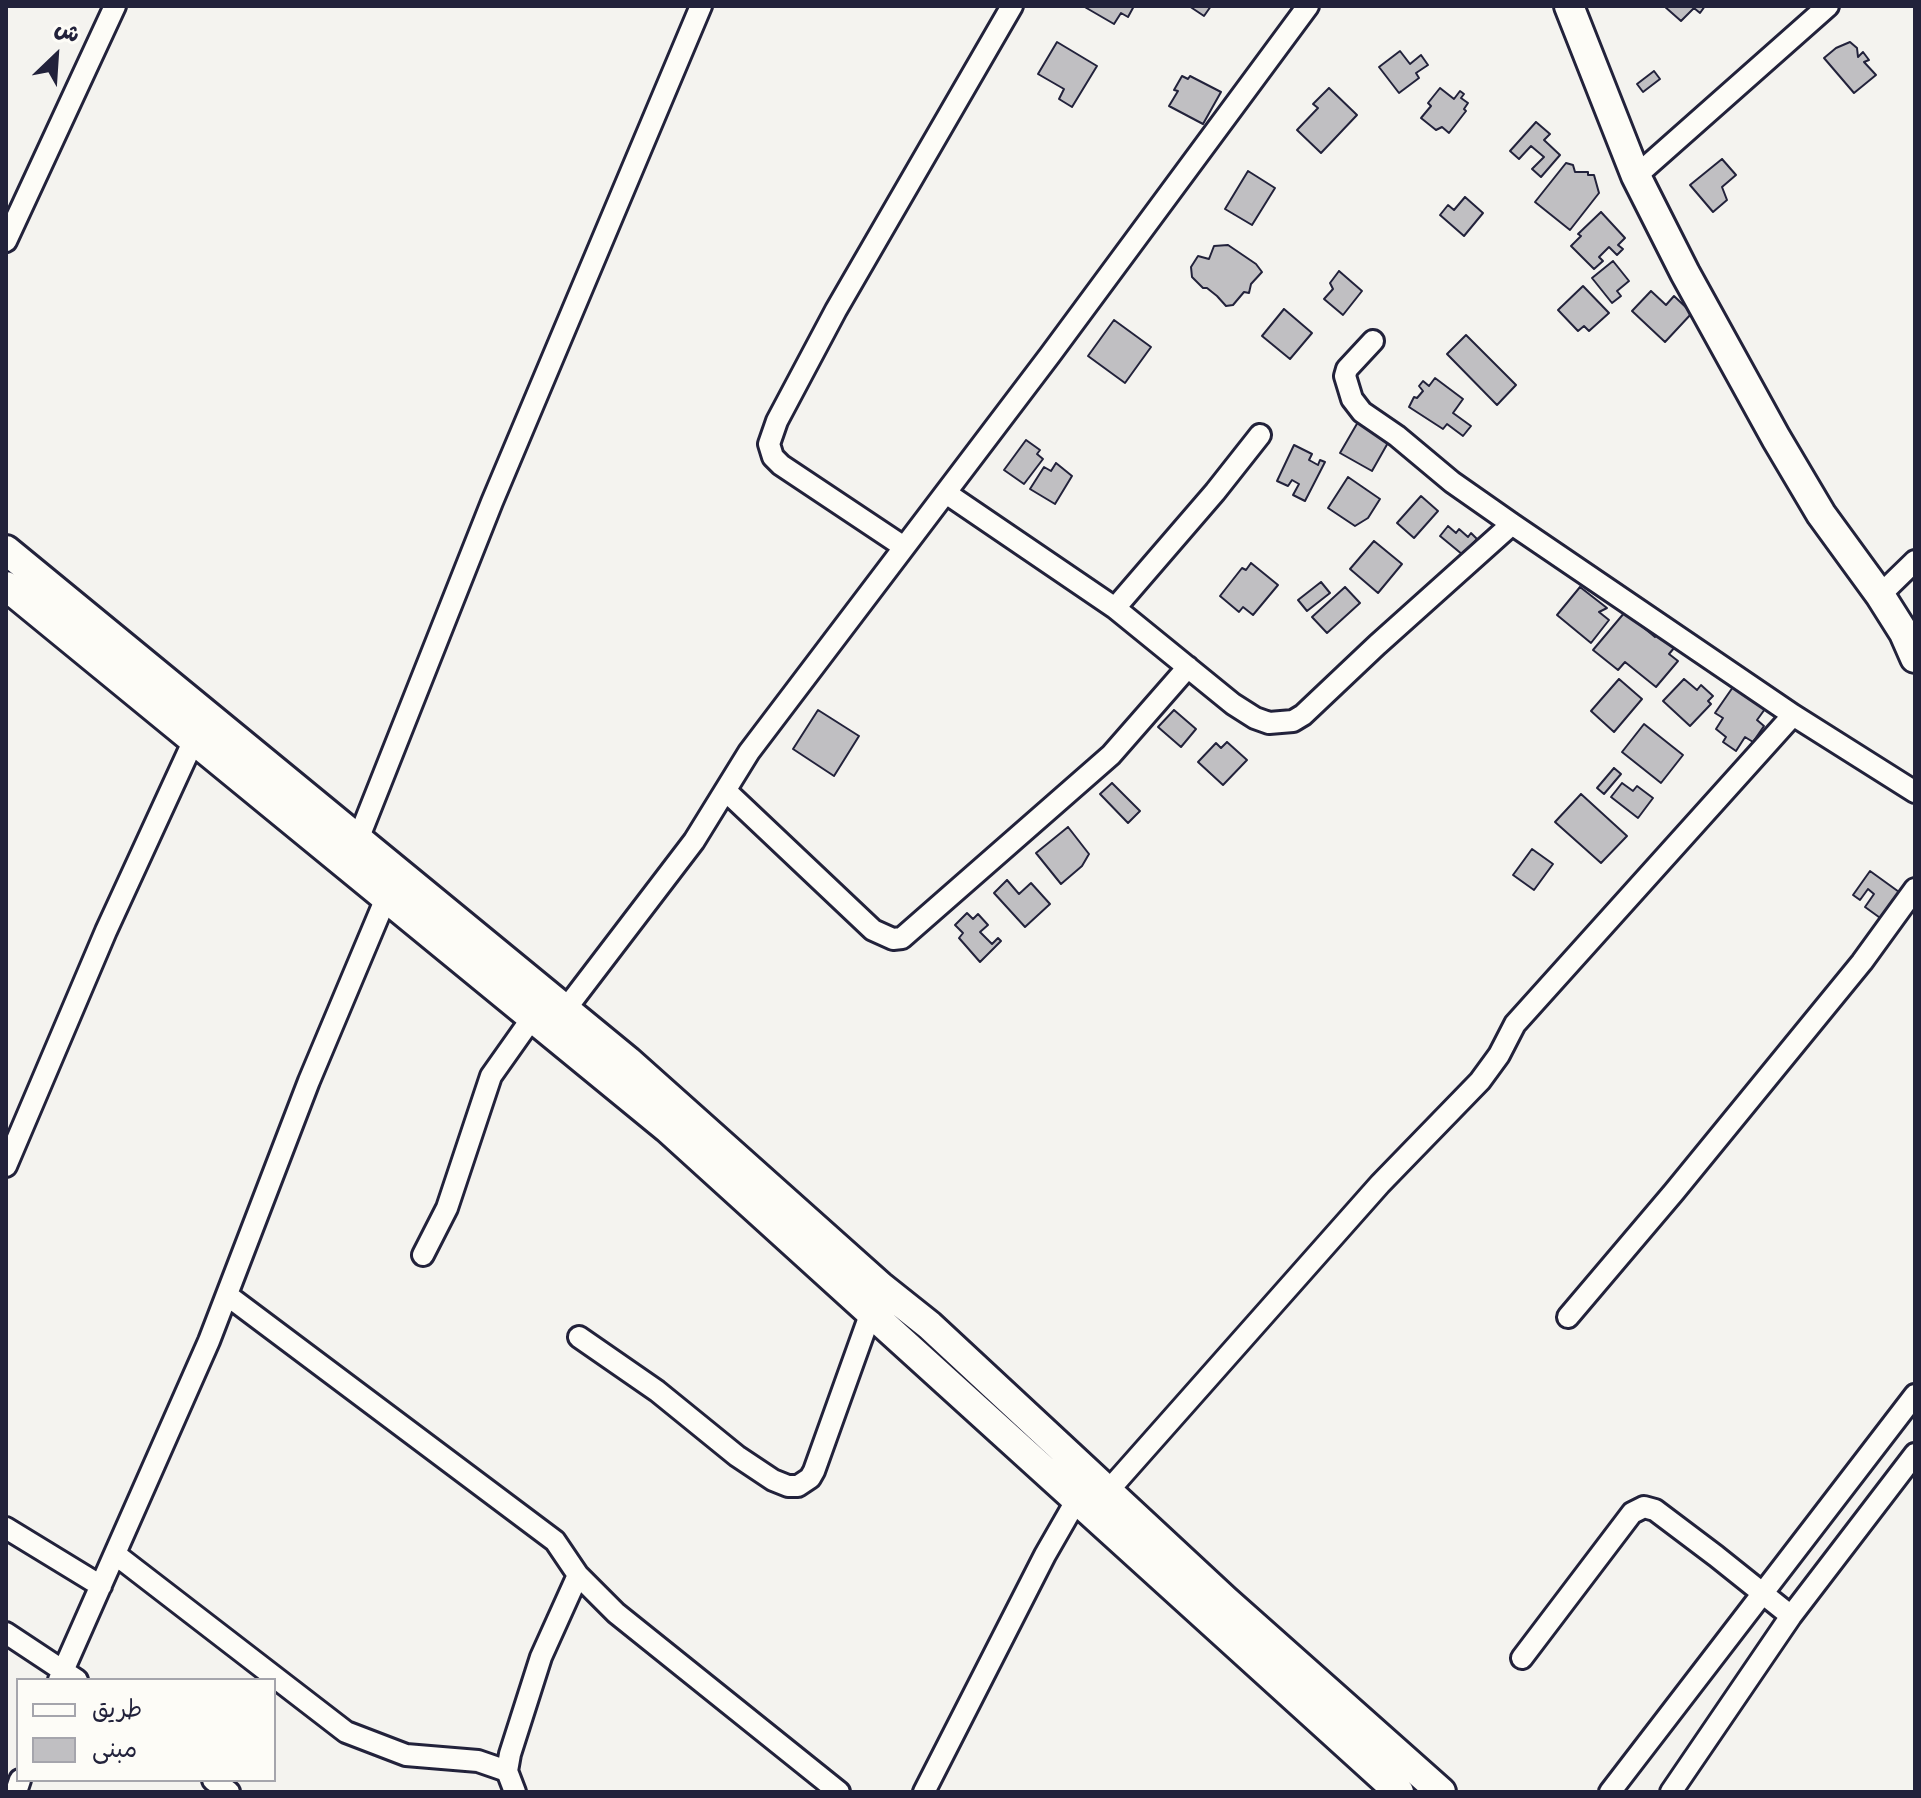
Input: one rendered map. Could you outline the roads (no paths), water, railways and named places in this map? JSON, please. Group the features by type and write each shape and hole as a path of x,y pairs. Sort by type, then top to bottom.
{"main road":[{"path":"1569,6 1636,176 1685,273 1821,514 1880,595 1904,633 1915,658"},
{"path":"6,550 24,589 193,742 667,1128 1399,1792"},
{"path":"24,589 359,837 737,1156 880,1286 929,1325 1441,1792"}],"street":[{"path":"6,241 115,6"},
{"path":"359,837 492,502 701,6"},
{"path":"904,547 781,465 773,457 769,444 777,421 844,296 1012,6"},
{"path":"565,1010 694,841 749,752 1308,6"},
{"path":"1636,176 1828,6"},
{"path":"1373,341 1347,369 1346,384 1362,412 1512,524 1793,715 1915,792"},
{"path":"1115,608 1260,435"},
{"path":"946,493 1115,608 1233,704 1269,723 1293,721 1303,715 1512,524"},
{"path":"1880,595 1912,569"},
{"path":"726,791 873,930 893,939 902,938 1111,755 1188,667"},
{"path":"1108,1491 1380,1184 1480,1081 1499,1055 1515,1024 1793,715"},
{"path":"6,1166 106,931 193,742"},
{"path":"1568,1317 1862,962 1915,889"},
{"path":"6,1633 66,1677 101,1586 227,1295 309,1081 386,898"},
{"path":"423,1255 447,1208 491,1076 532,1018"},
{"path":"579,1337 657,1391 737,1456 773,1480 798,1486 814,1471 880,1286"},
{"path":"227,1295 555,1541 578,1575 616,1613 839,1792"},
{"path":"1610,1792 1915,1395"},
{"path":"1671,1792 1791,1616 1915,1454"},
{"path":"924,1792 1045,1555 1076,1501"},
{"path":"1522,1658 1637,1509 1655,1510 1791,1616"},
{"path":"6,1528 101,1586"},
{"path":"115,1554 276,1678"},
{"path":"515,1792 507,1771 541,1657 578,1575"},
{"path":"276,1678 346,1732 406,1755 478,1761 507,1771"}]}
